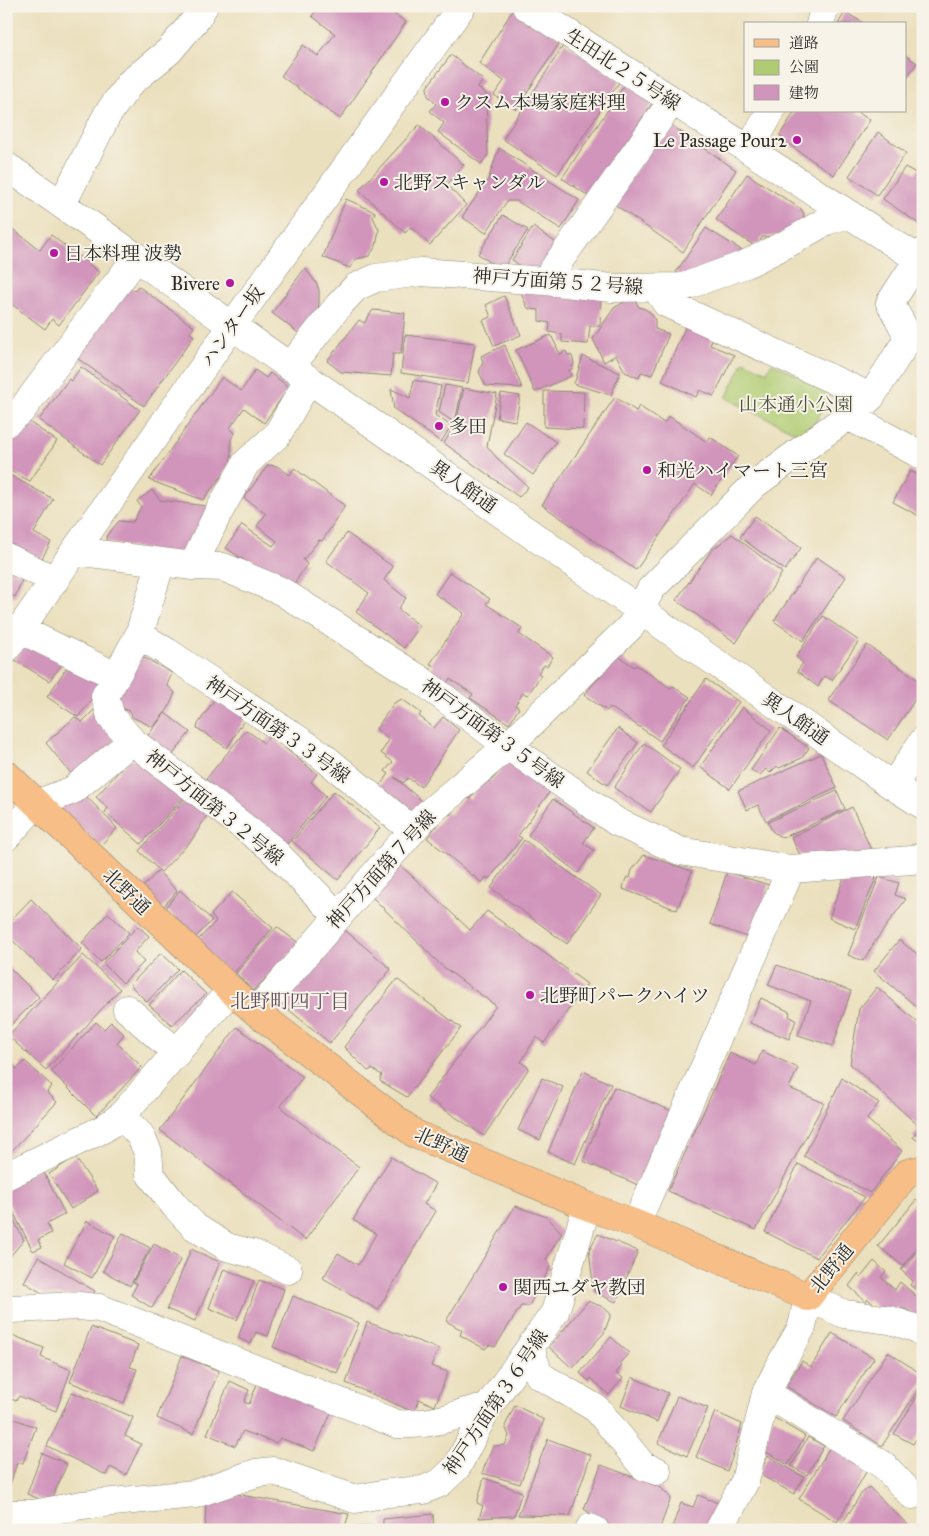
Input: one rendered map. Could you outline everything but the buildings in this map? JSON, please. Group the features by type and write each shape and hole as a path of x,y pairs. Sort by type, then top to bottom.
{"main road":[{"name":"北野通","path":"6,774 231,990 256,1012 415,1134 587,1206 636,1224 808,1298 907,1173 923,1169"}],"street":[{"path":"62,204 107,115 130,83 169,51 197,18 204,6"},
{"name":"ハンター坂","path":"14,639 232,326 462,6"},
{"name":"生田北２５号線","path":"526,6 849,214 921,258"},
{"path":"821,22 825,6"},
{"path":"545,281 672,101"},
{"path":"749,150 770,112"},
{"name":"異人館通","path":"6,166 232,326 923,805"},
{"name":"神戸方面第５２号線","path":"193,566 217,515 246,463 277,435 300,373 345,299 356,287 376,278 421,272 612,288 683,287 746,264 792,241 826,221 849,214"},
{"path":"6,423 21,411 137,257"},
{"name":"神戸方面第７号線","path":"256,1012 424,816 508,746 631,626 651,589 755,484 871,397 906,342 905,330 890,302 921,258"},
{"path":"656,288 666,303 871,397"},
{"path":"848,416 923,456"},
{"name":"神戸方面第３５号線","path":"75,551 193,566 223,567 281,591 418,678 508,746 617,822 680,851 790,869 912,860 923,856"},
{"path":"6,557 55,580"},
{"name":"神戸方面第３２号線","path":"161,562 139,635 105,696 111,717 132,741 270,847 338,916"},
{"name":"神戸方面第３３号線","path":"139,635 168,652 320,754 412,830"},
{"path":"14,639 116,676"},
{"path":"6,837 36,804 73,790 132,741"},
{"path":"893,786 923,741"},
{"path":"636,1224 790,869"},
{"path":"6,1176 103,1129 121,1116 231,990"},
{"path":"127,1009 177,1053"},
{"path":"121,1116 140,1135 148,1152 150,1174 174,1206 195,1227 227,1246 254,1254 288,1270"},
{"name":"神戸方面第３６号線","path":"6,1514 33,1514 82,1505 195,1494 256,1473 274,1471 355,1499 388,1493 423,1490 440,1484 456,1468 486,1410 555,1312 587,1206"},
{"path":"719,1530 745,1481 766,1393 802,1327 808,1298 844,1314 890,1320 923,1332"},
{"path":"6,1308 79,1306 99,1308 397,1424 418,1425 450,1418 475,1408 486,1410"},
{"path":"530,1348 539,1375 597,1409 643,1466 657,1471"},
{"path":"766,1393 883,1465 912,1495"}],"green space":[{"name":"山本通小公園","path":"744,361 767,372 772,363 832,392 807,438 726,398"}],"place":[{"name":"クスム本場家庭料理","path":"445,102"},
{"name":"Le Passage Pour2","path":"797,140"},
{"name":"北野スキャンダル","path":"384,182"},
{"name":"日本料理 波勢","path":"54,253"},
{"name":"Bivere","path":"230,283"},
{"name":"多田","path":"439,426"},
{"name":"和光ハイマート三宮","path":"647,470"},
{"name":"北野町パークハイツ","path":"530,995"},
{"name":"関西ユダヤ教団","path":"503,1287"}],"district":[{"name":"北野町四丁目","path":"290,1001"}]}
